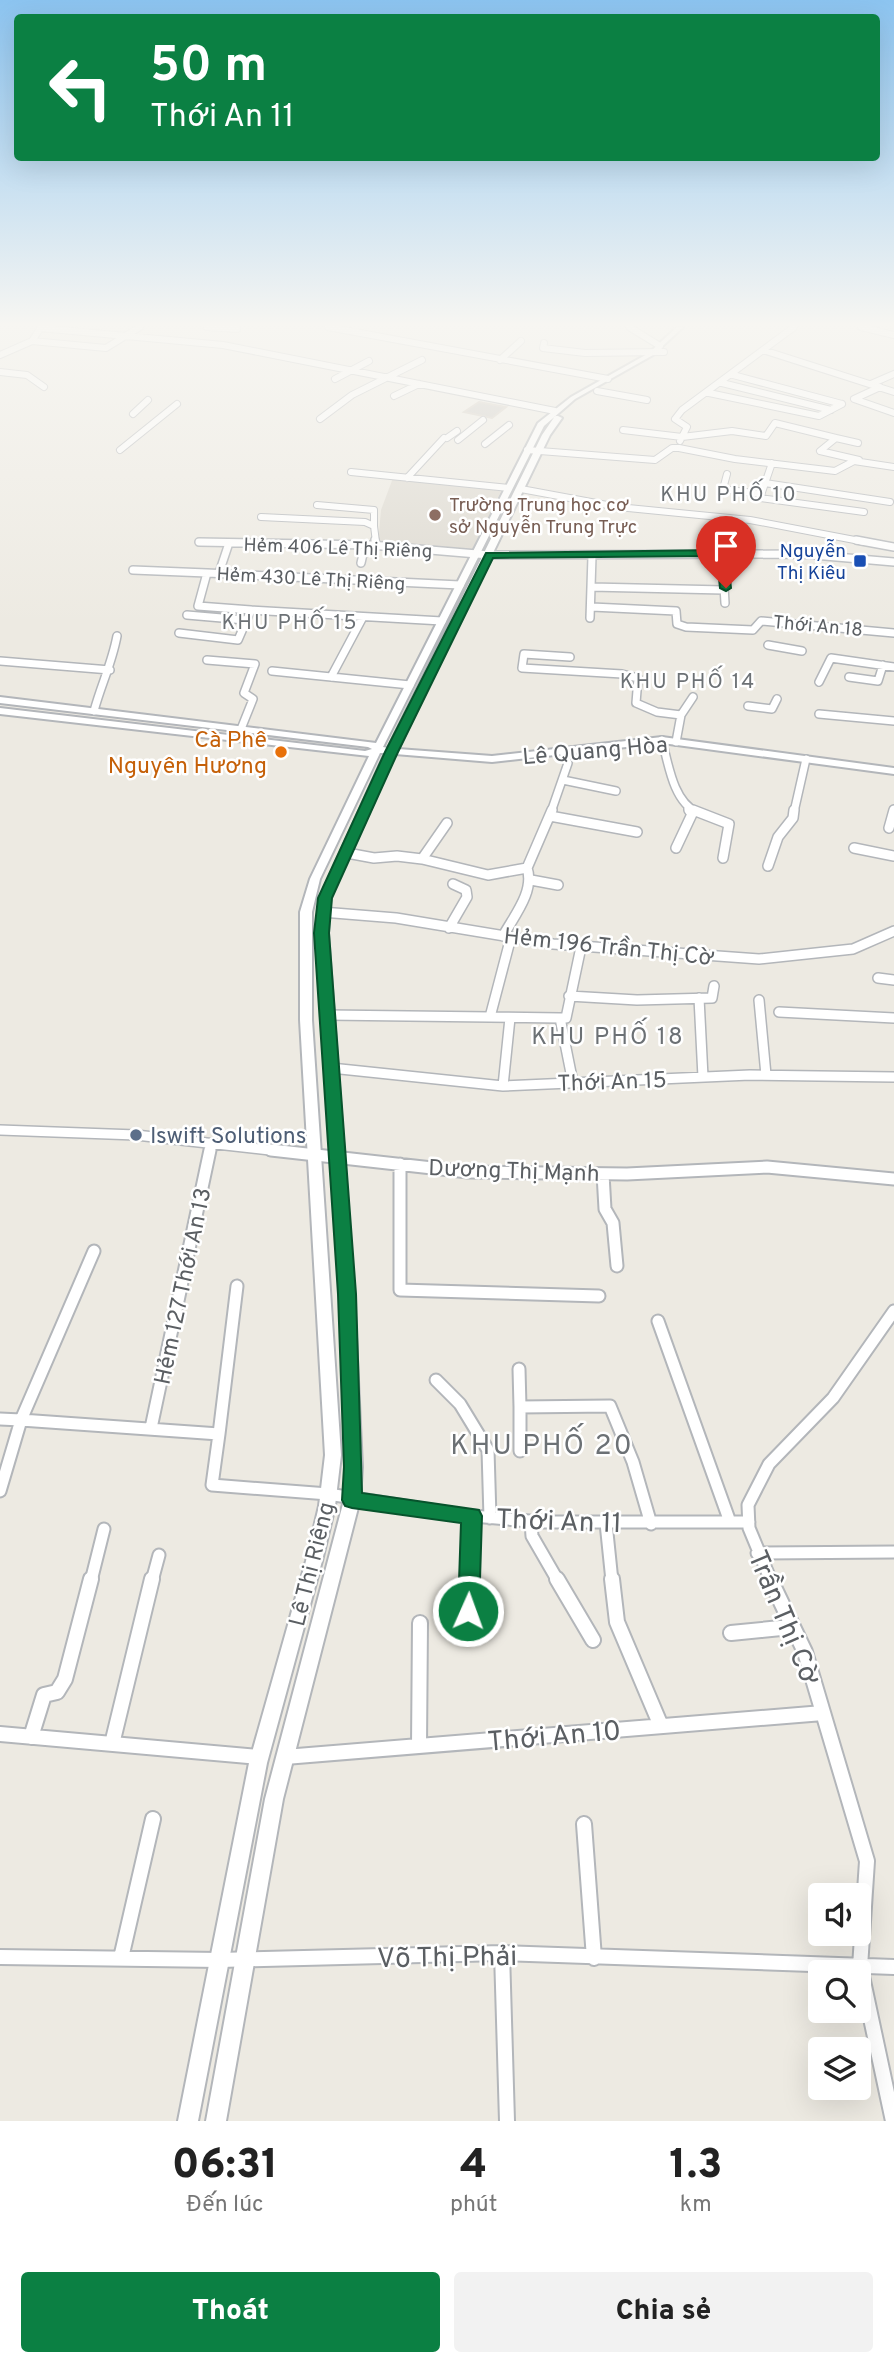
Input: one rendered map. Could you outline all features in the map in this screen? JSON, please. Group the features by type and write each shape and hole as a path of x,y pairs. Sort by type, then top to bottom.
{"street":[{"path":"120,450 150,426"},
{"path":"458,440 476,426"},
{"path":"485,444 508,426"},
{"name":"Lê Thị Riêng","path":"216,2121 285,1757 340,1555 352,1500 354,1467 339,1158 327,1015 322,912 325,898 347,853 410,685 460,586 483,555 509,488 540,426"},
{"name":"Lê Thị Riêng","path":"188,2121 259,1757 314,1561 333,1455 317,1156 306,1020 306,912 329,848 385,751 483,555 521,489 552,426"},
{"path":"679,448 685,426"},
{"path":"623,430 682,437 732,430 766,436 772,426"},
{"path":"790,426 858,443"},
{"path":"407,478 446,438 457,431"},
{"path":"836,438 820,451 894,467"},
{"path":"527,450 655,460 672,447 835,471 854,461 863,461"},
{"path":"760,499 772,463"},
{"path":"351,472 509,488"},
{"path":"727,474 723,489 760,499 864,512"},
{"path":"765,483 890,502"},
{"path":"521,489 618,507 750,520 894,547"},
{"path":"317,505 374,510 376,546"},
{"path":"261,517 365,522 374,526"},
{"name":"Hẻm 406 Lê Thị Riêng","path":"199,542 365,545 483,555"},
{"path":"219,573 229,543"},
{"path":"361,564 365,545"},
{"path":"722,553 725,603"},
{"path":"483,555 802,554 894,562"},
{"path":"590,618 592,555"},
{"path":"133,570 207,573"},
{"name":"Hẻm 430 Lê Thị Riêng","path":"251,610 198,606 207,573 460,586"},
{"path":"590,587 724,590"},
{"name":"Thới An 18","path":"592,607 676,611 677,624 686,627 753,630 761,621 894,633"},
{"path":"179,633 238,640 251,610 442,621"},
{"path":"187,615 245,620"},
{"path":"331,677 363,617"},
{"path":"94,711 102,682 110,670 117,636"},
{"path":"768,645 802,651"},
{"path":"570,657 524,654 522,668 622,674 638,678 636,703 657,712 681,715"},
{"path":"820,682 831,658 894,667"},
{"path":"206,660 255,664 244,693 253,699 241,729"},
{"path":"0,661 110,670"},
{"path":"849,677 878,681 883,666"},
{"path":"272,671 410,685"},
{"path":"676,742 681,715 692,697"},
{"path":"748,706 772,709 777,699"},
{"name":"Lê Quang Hòa","path":"0,701 371,744 385,751"},
{"name":"Lê Quang Hòa","path":"0,711 365,754 385,751 492,760 662,740 894,771"},
{"path":"819,714 894,721"},
{"path":"662,740 673,781 692,814 676,848"},
{"path":"490,1017 507,936 531,880 527,868 550,816 568,763 563,752"},
{"path":"768,866 778,837 793,818 799,779 806,760"},
{"path":"563,779 617,791"},
{"path":"688,808 729,824 723,858"},
{"path":"889,828 894,810"},
{"path":"550,816 637,832"},
{"path":"422,859 447,823"},
{"path":"855,848 894,856"},
{"path":"347,853 374,858 397,856 422,859 488,875 527,868"},
{"path":"531,880 558,885"},
{"path":"449,928 467,897 466,890 453,884"},
{"name":"Hẻm 196 Trần Thị Cờ","path":"322,912 396,918 581,947 758,959 853,949 894,931"},
{"path":"327,1015 566,1018 581,947"},
{"path":"878,978 894,980"},
{"path":"569,996 637,1000 712,998 714,986"},
{"path":"699,998 703,1077"},
{"path":"759,1000 766,1075"},
{"path":"779,1012 894,1018"},
{"path":"503,1086 510,1018"},
{"path":"560,1018 573,1083"},
{"name":"Thới An 15","path":"331,1068 503,1086 766,1075 894,1077"},
{"name":"Dương Thị Mạnh","path":"0,1130 136,1135 468,1172 603,1174 766,1167 894,1179"},
{"name":"Hẻm 127 Thới An 13","path":"151,1428 198,1217 211,1144"},
{"path":"400,1164 400,1290 599,1296"},
{"path":"603,1174 605,1209 613,1223 617,1266"},
{"path":"0,1491 21,1420 94,1251"},
{"path":"0,1419 219,1434 237,1286"},
{"name":"Trần Thị Cờ","path":"860,1960 867,1861 805,1652 757,1553 749,1522 748,1505 769,1464 833,1398 894,1311"},
{"path":"658,1321 682,1382 692,1429 730,1522"},
{"path":"519,1368 520,1451"},
{"path":"436,1380 460,1404 488,1450 491,1518"},
{"path":"520,1407 610,1406 633,1462 651,1524"},
{"name":"Thới An 11","path":"219,1434 212,1485 328,1494 352,1500 471,1516 531,1521 651,1524 749,1522"},
{"path":"468,1611 471,1516"},
{"path":"531,1521 532,1536 593,1640"},
{"path":"606,1523 617,1622 661,1726"},
{"path":"31,1737 44,1695 57,1692 65,1679 104,1530"},
{"path":"757,1553 894,1552"},
{"path":"112,1744 159,1555"},
{"path":"419,1746 420,1623"},
{"path":"731,1633 791,1627"},
{"name":"Thới An 10","path":"285,1757 823,1713"},
{"path":"0,1734 259,1757"},
{"path":"121,1958 153,1819"},
{"path":"584,1825 594,1958"},
{"path":"502,1953 507,2121"},
{"name":"Võ Thị Phải","path":"0,1957 220,1961 502,1953 808,1965"},
{"name":"Võ Thị Phải","path":"871,1967 894,1967"},
{"name":"Trần Thị Cờ","path":"871,2020 892,2121"}],"shaded area":[{"name":"Trường Trung học cơ sở Nguyễn Trung Trực","path":"393,478 502,489 472,552 378,544 381,510"}],"place":[{"name":"Trường Trung học cơ sở Nguyễn Trung Trực","path":"435,515"},
{"name":"Nguyễn Thị Kiêu","path":"860,561"},
{"name":"Cà Phê Nguyên Hương","path":"281,752"},
{"name":"Iswift Solutions","path":"136,1135"}],"district":[{"name":"KHU PHỐ 10","path":"729,494"},
{"name":"KHU PHỐ 15","path":"290,622"},
{"name":"KHU PHỐ 14","path":"688,681"},
{"name":"KHU PHỐ 18","path":"608,1036"},
{"name":"KHU PHỐ 20","path":"542,1444"}],"route":[{"path":"468,1611 471,1516 352,1500 354,1467 347,1294 322,933 325,898 391,752 489,555 722,553 726,588"}]}
